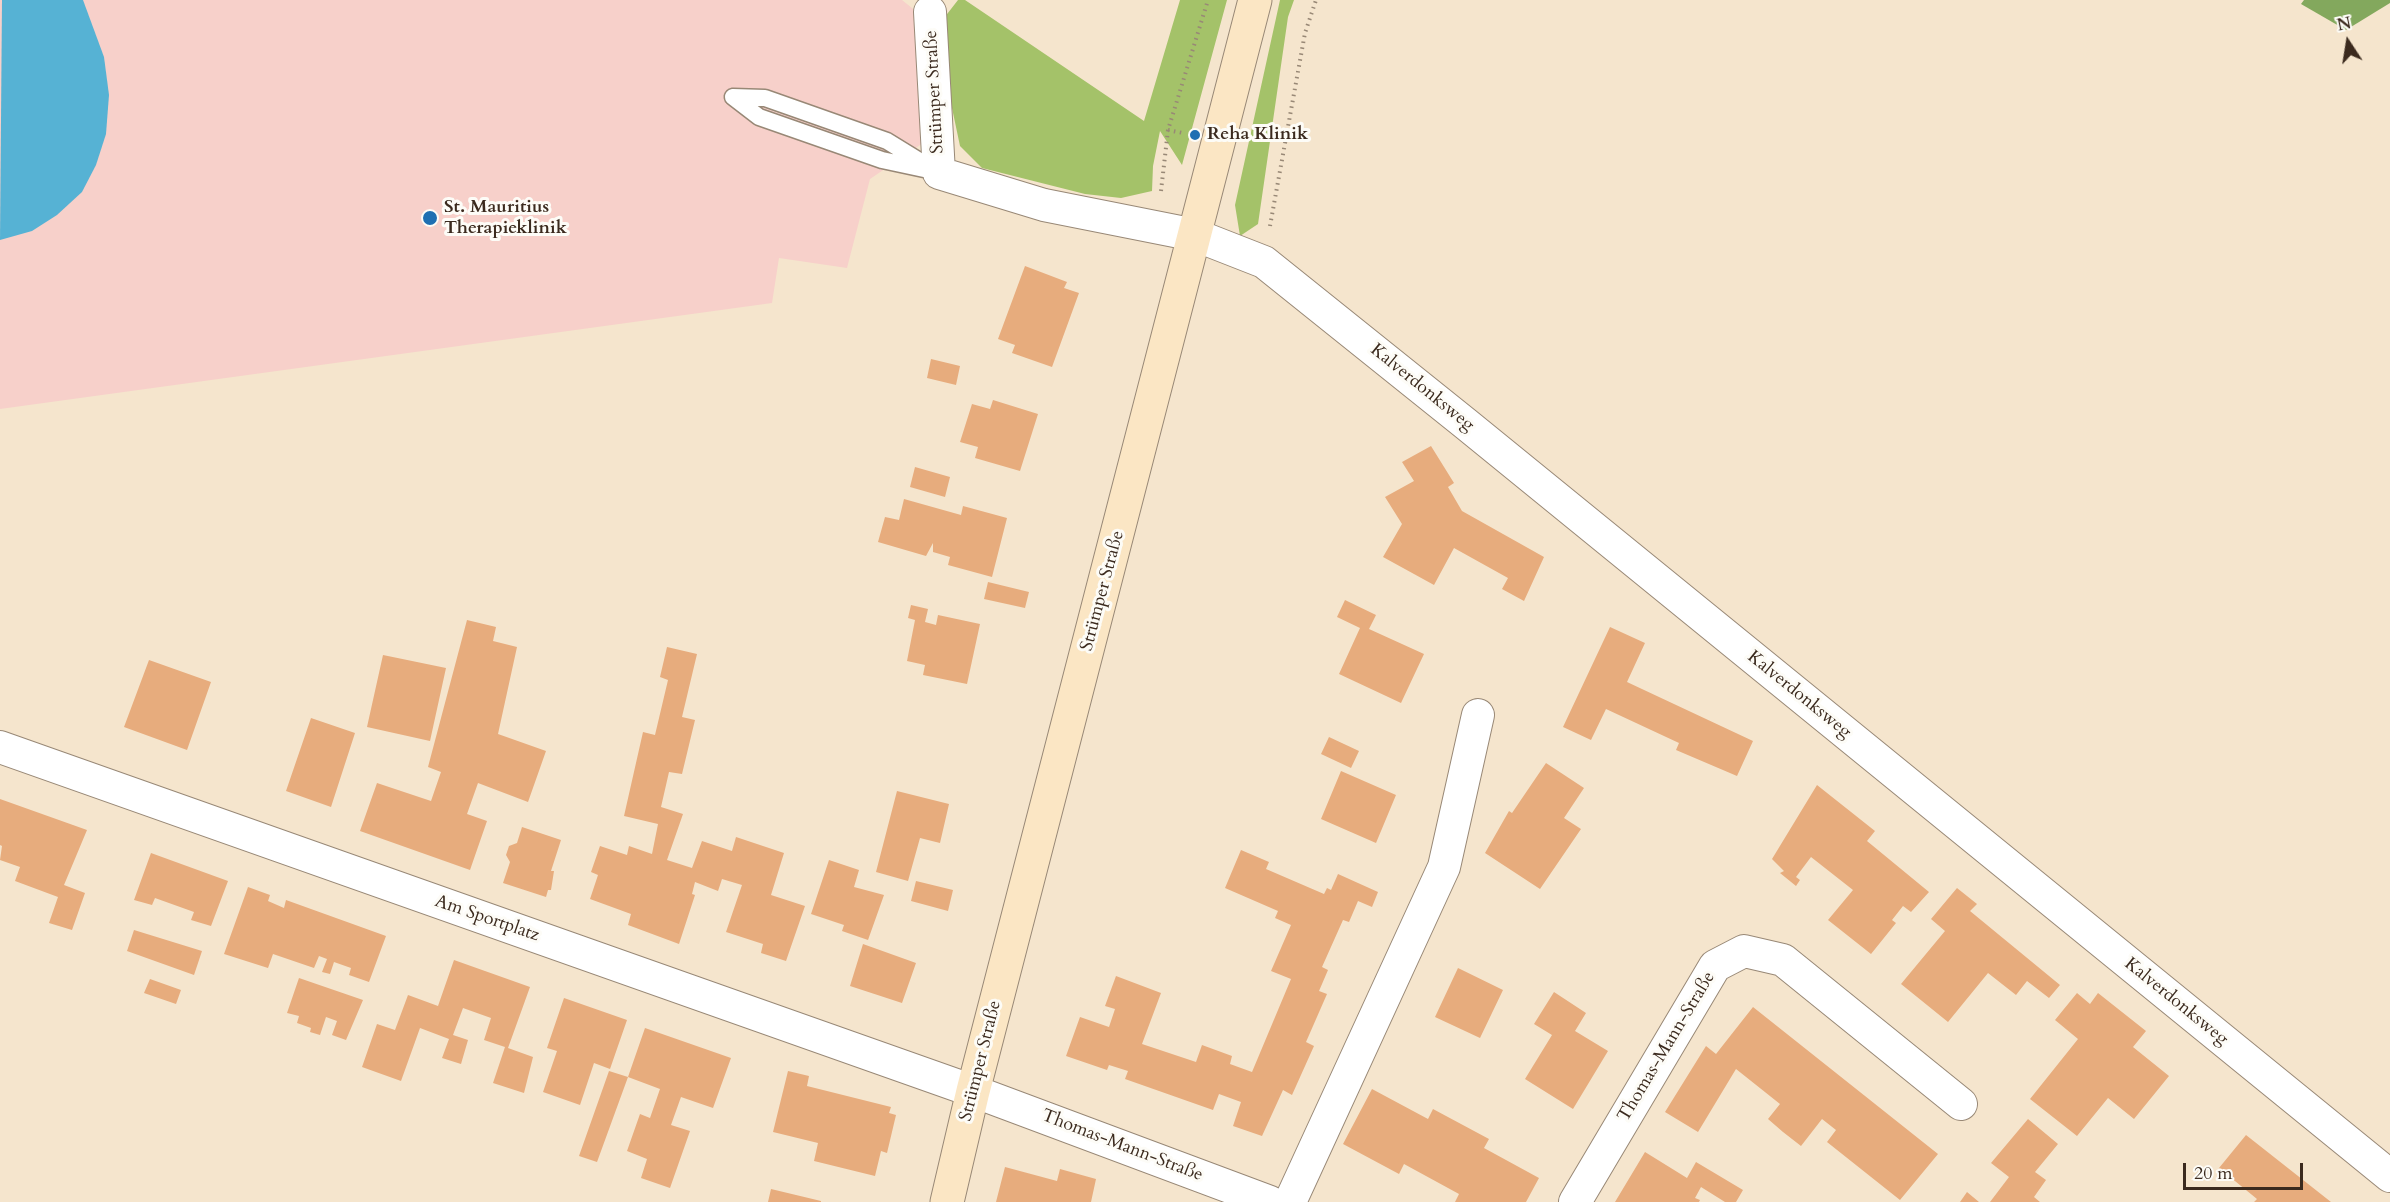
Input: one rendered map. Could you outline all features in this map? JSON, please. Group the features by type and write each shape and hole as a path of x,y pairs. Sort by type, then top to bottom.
{"main road":[{"path":"1195,235 1255,0"},
{"name":"Strümper Straße","path":"947,1202 1195,235"}],"street":[{"name":"Strümper Straße","path":"930,12 939,173 1044,204 1195,235"},
{"name":"Kalverdonksweg","path":"1195,235 1264,262 1494,446 2390,1176"},
{"path":"1290,1202 1444,867 1478,715"},
{"name":"Am Sportplatz","path":"0,747 974,1090"},
{"name":"Thomas-Mann-Straße","path":"1575,1202 1715,966 1744,951 1783,960 1961,1104"},
{"name":"Thomas-Mann-Straße","path":"974,1090 1270,1202"}],"lane":[{"name":"Strümper Straße","path":"733,97 765,98 814,114 887,141 939,173 882,159 759,117 733,97"}],"path":[{"path":"1155,228 1168,130 1208,0"},
{"path":"1264,262 1305,33 1316,0"}],"shaded area":[{"name":"St. Mauritius Therapieklinik","path":"0,0 902,0 917,12 926,141 870,179 847,268 779,258 772,303 0,409"}],"green space":[{"path":"958,0 965,0 1144,121 1180,0 1227,0 1182,165 1160,131 1153,166 1152,191 1121,198 1085,194 982,168 960,146 948,89 944,18"},
{"path":"1280,0 1294,0 1288,17 1258,224 1240,236 1235,205"},
{"path":"2304,0 2390,0 2390,3 2346,30 2301,4"}],"water":[{"path":"2,0 83,0 104,57 109,95 106,134 96,165 82,192 57,215 32,231 0,240"}],"building":[{"path":"1025,266 1067,282 1064,288 1079,293 1052,367 1012,353 1015,345 998,339"},
{"path":"931,359 960,366 956,385 927,378"},
{"path":"993,400 1038,414 1020,471 975,458 978,447 960,442 972,404 990,409"},
{"path":"1431,446 1454,483 1448,487 1462,511 1544,557 1524,601 1502,589 1508,578 1454,548 1434,585 1383,557 1402,524 1385,497 1414,481 1402,462"},
{"path":"915,467 950,477 945,497 910,487"},
{"path":"904,499 961,515 963,506 1007,518 992,577 948,565 950,557 933,552 933,543 926,556 878,542 885,517 899,520"},
{"path":"988,582 1029,592 1025,608 984,599"},
{"path":"1345,600 1376,615 1369,629 1424,654 1401,703 1339,674 1360,628 1337,617"},
{"path":"911,605 928,609 925,622 936,625 938,615 980,624 967,684 923,675 925,665 907,661 915,620 908,618"},
{"path":"467,620 496,627 493,641 517,647 498,734 546,751 528,802 478,783 467,814 487,821 470,870 360,831 377,783 431,801 441,772 428,767"},
{"path":"1610,627 1645,643 1627,682 1753,741 1737,776 1676,750 1679,743 1606,709 1591,740 1563,727"},
{"path":"667,647 697,654 682,717 695,720 682,774 669,772 661,807 683,814 667,860 692,868 702,841 732,851 736,837 784,853 771,895 805,906 786,961 761,953 763,944 726,932 742,885 722,879 718,891 695,882 692,894 695,895 679,944 628,925 631,914 590,899 598,875 591,872 600,846 627,855 629,846 652,854 658,824 624,816 643,732 655,735 668,680 660,677"},
{"path":"383,655 446,668 430,741 367,727"},
{"path":"149,660 211,682 187,750 124,727"},
{"path":"311,718 355,733 331,807 286,791"},
{"path":"1329,737 1359,751 1351,768 1321,754"},
{"path":"1546,763 1584,788 1564,818 1581,829 1540,889 1485,853 1509,811 1512,813"},
{"path":"1341,771 1396,795 1376,843 1321,819"},
{"path":"1817,785 1875,831 1867,841 1929,892 1911,912 1903,906 1892,920 1896,923 1871,954 1828,920 1853,890 1811,857 1796,877 1800,880 1796,886 1780,873 1784,871 1772,859"},
{"path":"897,791 949,804 940,843 920,838 908,881 876,872"},
{"path":"0,799 87,830 64,885 85,893 72,930 49,923 58,897 15,881 20,867 0,860 2,846 0,845"},
{"path":"522,827 561,840 551,871 554,871 551,890 548,890 546,897 503,883 510,862 506,855 509,846 517,843"},
{"path":"1241,850 1269,862 1266,869 1324,894 1327,888 1331,890 1338,874 1378,892 1372,907 1358,901 1349,922 1343,920 1322,967 1328,970 1319,991 1327,994 1306,1042 1314,1046 1292,1095 1283,1090 1262,1136 1233,1126 1241,1102 1219,1094 1213,1110 1125,1079 1128,1071 1109,1065 1107,1070 1066,1056 1080,1017 1109,1027 1115,1009 1105,1006 1116,976 1161,993 1142,1044 1196,1062 1202,1045 1232,1056 1230,1064 1252,1072 1291,979 1271,971 1291,925 1275,918 1278,911 1225,888"},
{"path":"151,853 228,881 211,926 191,920 194,912 155,898 152,905 134,900"},
{"path":"829,860 859,870 854,887 884,895 868,940 842,931 844,925 811,914"},
{"path":"916,881 953,890 948,911 911,901"},
{"path":"248,887 270,895 268,901 284,908 286,900 386,936 369,982 349,975 351,968 334,962 330,974 322,972 327,959 319,956 314,968 273,954 268,968 224,954"},
{"path":"1957,888 1977,904 1970,911 2060,985 2049,998 2027,981 2016,995 1988,973 1948,1022 1901,984 1945,931 1931,919"},
{"path":"134,930 202,951 194,975 127,951"},
{"path":"863,944 916,963 902,1003 850,986"},
{"path":"454,960 530,987 508,1048 533,1057 524,1093 493,1083 505,1047 484,1040 491,1018 463,1008 453,1035 468,1040 461,1064 442,1058 449,1039 420,1028 401,1081 362,1067 377,1024 395,1030 408,995 438,1006"},
{"path":"1458,968 1503,990 1480,1038 1435,1017"},
{"path":"299,978 363,1000 346,1040 332,1035 337,1021 326,1017 320,1035 310,1032 311,1028 297,1023 299,1016 287,1013"},
{"path":"150,979 181,990 176,1004 144,993"},
{"path":"1554,992 1586,1013 1575,1031 1608,1051 1573,1109 1525,1079 1552,1035 1534,1024"},
{"path":"2077,993 2090,1004 2098,993 2146,1031 2133,1047 2169,1076 2134,1119 2108,1098 2077,1136 2030,1099 2078,1039 2055,1020"},
{"path":"564,998 627,1020 610,1069 594,1063 580,1105 543,1092 557,1051 547,1048"},
{"path":"1753,1007 1938,1154 1900,1200 1827,1142 1836,1130 1822,1119 1801,1146 1783,1132 1768,1119 1780,1104 1736,1069 1698,1132 1665,1112 1706,1046 1716,1054"},
{"path":"645,1028 731,1058 713,1108 681,1097 671,1125 690,1131 670,1188 641,1178 647,1159 627,1151 640,1114 650,1118 660,1089 628,1077"},
{"path":"609,1071 628,1077 597,1162 579,1156"},
{"path":"788,1071 809,1076 807,1086 891,1107 889,1113 896,1115 887,1153 881,1151 875,1176 814,1161 818,1143 773,1132"},
{"path":"1372,1089 1428,1119 1433,1109 1489,1139 1484,1148 1539,1178 1526,1202 1455,1202 1459,1194 1404,1164 1399,1174 1343,1144"},
{"path":"2028,1119 2058,1144 2035,1172 2046,1180 2034,1197 2040,1202 1990,1202 2009,1177 1991,1163"},
{"path":"2246,1135 2331,1202 2254,1202 2257,1199 2219,1168"},
{"path":"1645,1152 1687,1178 1696,1162 1743,1190 1736,1202 1725,1202 1701,1187 1695,1198 1700,1200 1699,1202 1615,1202"},
{"path":"1005,1167 1057,1181 1060,1169 1096,1179 1091,1202 996,1202"},
{"path":"771,1189 821,1201 821,1202 768,1202"},
{"path":"1967,1192 1979,1202 1960,1202"}],"place":[{"name":"Reha Klinik","path":"1195,135"},
{"name":"St. Mauritius Therapieklinik","path":"430,218"}]}
